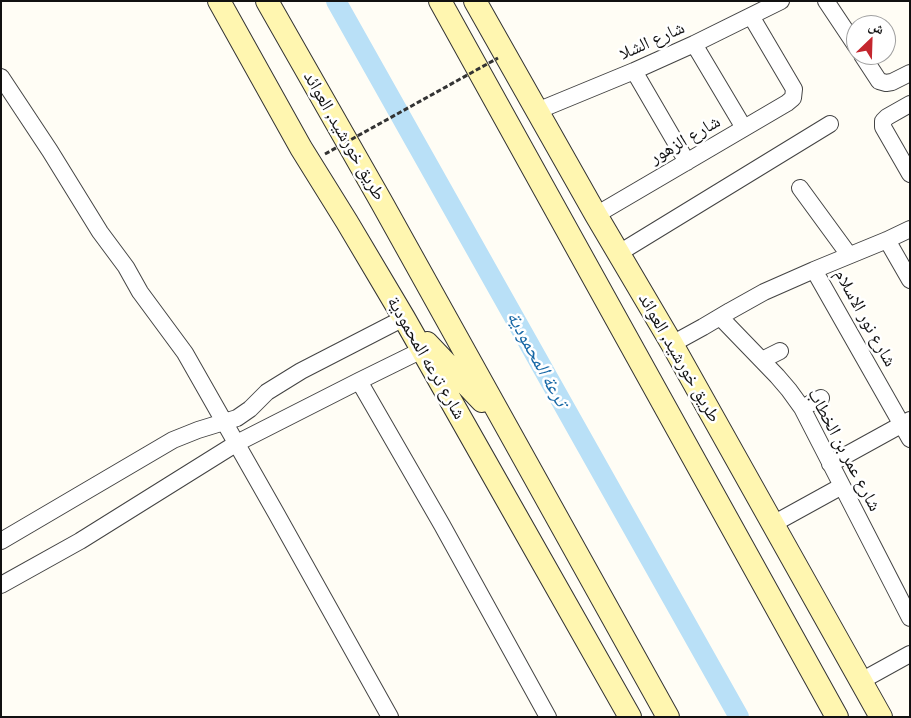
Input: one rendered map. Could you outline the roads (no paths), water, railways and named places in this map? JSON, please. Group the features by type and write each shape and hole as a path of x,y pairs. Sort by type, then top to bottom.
{"main road":[{"name":"شارع ترعه المحمودية","path":"219,1 301,148 404,318 630,717"},
{"name":"طريق خورشيد, العوائد","path":"267,1 668,717"},
{"name":"طريق خورشيد, العوائد","path":"440,1 837,717"},
{"name":"طريق خورشيد, العوائد","path":"479,2 569,167 672,344 881,717"},
{"path":"569,167 594,279"},
{"path":"404,318 506,426"}],"street":[{"name":"شارع الشلا","path":"538,111 694,44 781,1"},
{"path":"826,1 846,31"},
{"name":"شارع الزهور","path":"596,215 793,98 794,89 751,16"},
{"path":"694,44 744,128"},
{"path":"869,65 879,81 886,83 910,73"},
{"path":"634,71 687,162"},
{"path":"1,78 50,151 100,232 126,267 140,292 185,353 390,717"},
{"path":"910,104 883,121 883,127 910,174"},
{"path":"619,253 830,124"},
{"path":"800,188 849,255"},
{"path":"672,344 764,292 910,229"},
{"path":"887,240 910,280"},
{"name":"شارع نور الاسلام","path":"814,270 906,422 910,439"},
{"name":"شارع عمر بن الخطاب","path":"720,317 762,360 789,390 802,408 910,618"},
{"path":"1,541 173,440 236,418 250,409 267,392 301,371 404,318"},
{"path":"1,585 80,540 237,443 422,350"},
{"path":"762,360 780,351"},
{"path":"359,380 548,717"},
{"path":"802,408 821,398"},
{"path":"830,464 906,422"},
{"path":"773,524 842,486"},
{"path":"861,682 910,654"}],"waterway":[{"name":"ترعة المحمودية","path":"336,1 739,717"}]}
